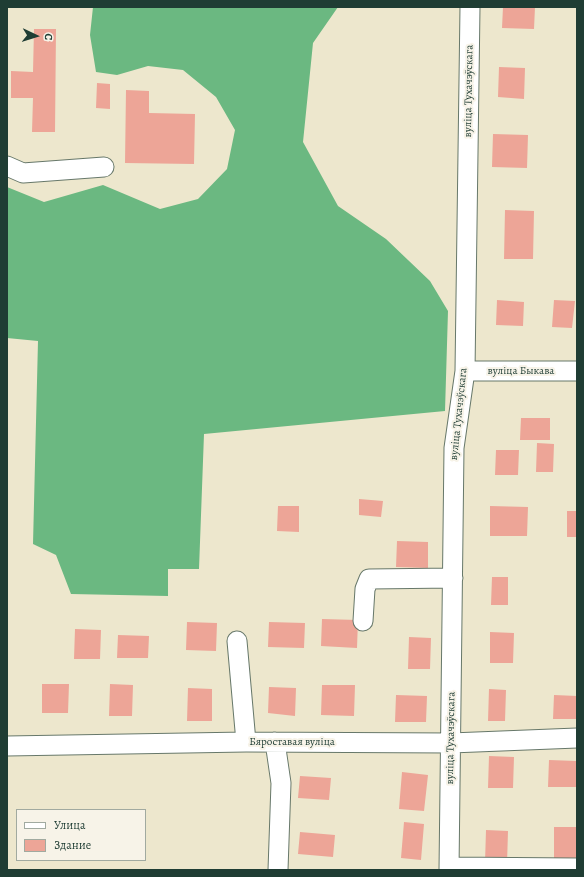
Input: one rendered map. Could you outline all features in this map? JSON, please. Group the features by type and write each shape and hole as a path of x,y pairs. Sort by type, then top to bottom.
{"street":[{"name":"вуліца Тухачэўскага","path":"449,869 454,448 464,371 470,7"},
{"path":"7,166 23,172 104,168"},
{"name":"вуліца Быкава","path":"464,371 577,371"},
{"path":"363,621 365,589 369,580 380,578 453,578"},
{"path":"237,641 246,742"},
{"name":"Бяроставая вуліца","path":"7,746 246,742 450,744 577,738"},
{"path":"276,742 281,783 278,870"},
{"path":"449,869 577,868"}],"green space":[{"path":"93,7 338,7 313,43 303,142 338,206 386,239 430,281 448,311 445,411 204,434 199,569 168,569 168,596 71,594 56,555 33,544 38,341 7,338 7,187 44,202 103,185 160,209 198,199 227,169 235,130 216,97 183,70 148,66 117,75 96,72 90,35"}],"building":[{"path":"503,7 535,7 534,29 502,28"},
{"path":"34,29 56,29 55,132 32,132 33,98 11,98 11,71 33,72"},
{"path":"499,67 525,68 524,99 498,97"},
{"path":"97,83 110,84 110,109 96,108"},
{"path":"126,90 149,91 149,113 195,114 194,164 125,163"},
{"path":"493,134 528,135 527,168 492,167"},
{"path":"505,210 534,211 533,259 504,259"},
{"path":"497,300 524,302 523,326 496,325"},
{"path":"554,300 575,301 572,328 552,327"},
{"path":"521,418 550,418 550,440 520,440"},
{"path":"537,443 554,444 553,472 536,472"},
{"path":"496,450 519,450 518,475 495,475"},
{"path":"359,499 383,501 381,517 359,515"},
{"path":"278,506 299,506 299,532 277,531"},
{"path":"490,506 528,507 527,536 490,536"},
{"path":"567,511 577,511 577,537 567,537"},
{"path":"397,541 428,542 428,568 396,567"},
{"path":"492,577 508,577 508,605 491,605"},
{"path":"322,619 358,620 357,648 321,646"},
{"path":"187,622 217,623 216,651 186,650"},
{"path":"269,622 305,623 304,648 268,647"},
{"path":"75,629 101,630 100,659 74,659"},
{"path":"490,632 514,633 513,663 490,663"},
{"path":"118,635 149,636 148,658 117,658"},
{"path":"409,637 431,638 430,669 408,669"},
{"path":"42,684 69,684 68,713 42,713"},
{"path":"110,684 133,685 132,716 109,716"},
{"path":"322,685 355,685 354,716 321,715"},
{"path":"269,687 296,688 295,716 268,713"},
{"path":"188,688 212,689 212,721 187,721"},
{"path":"489,689 506,690 505,721 488,721"},
{"path":"396,695 427,696 426,722 395,722"},
{"path":"554,695 577,696 577,719 553,719"},
{"path":"489,756 514,757 513,788 488,788"},
{"path":"549,760 577,761 577,787 548,787"},
{"path":"402,772 428,775 424,811 399,809"},
{"path":"300,776 331,778 329,800 298,798"},
{"path":"404,822 424,824 421,860 401,858"},
{"path":"554,827 577,827 577,858 554,858"},
{"path":"486,830 508,831 507,864 485,863"},
{"path":"300,832 335,835 333,857 298,854"}]}
